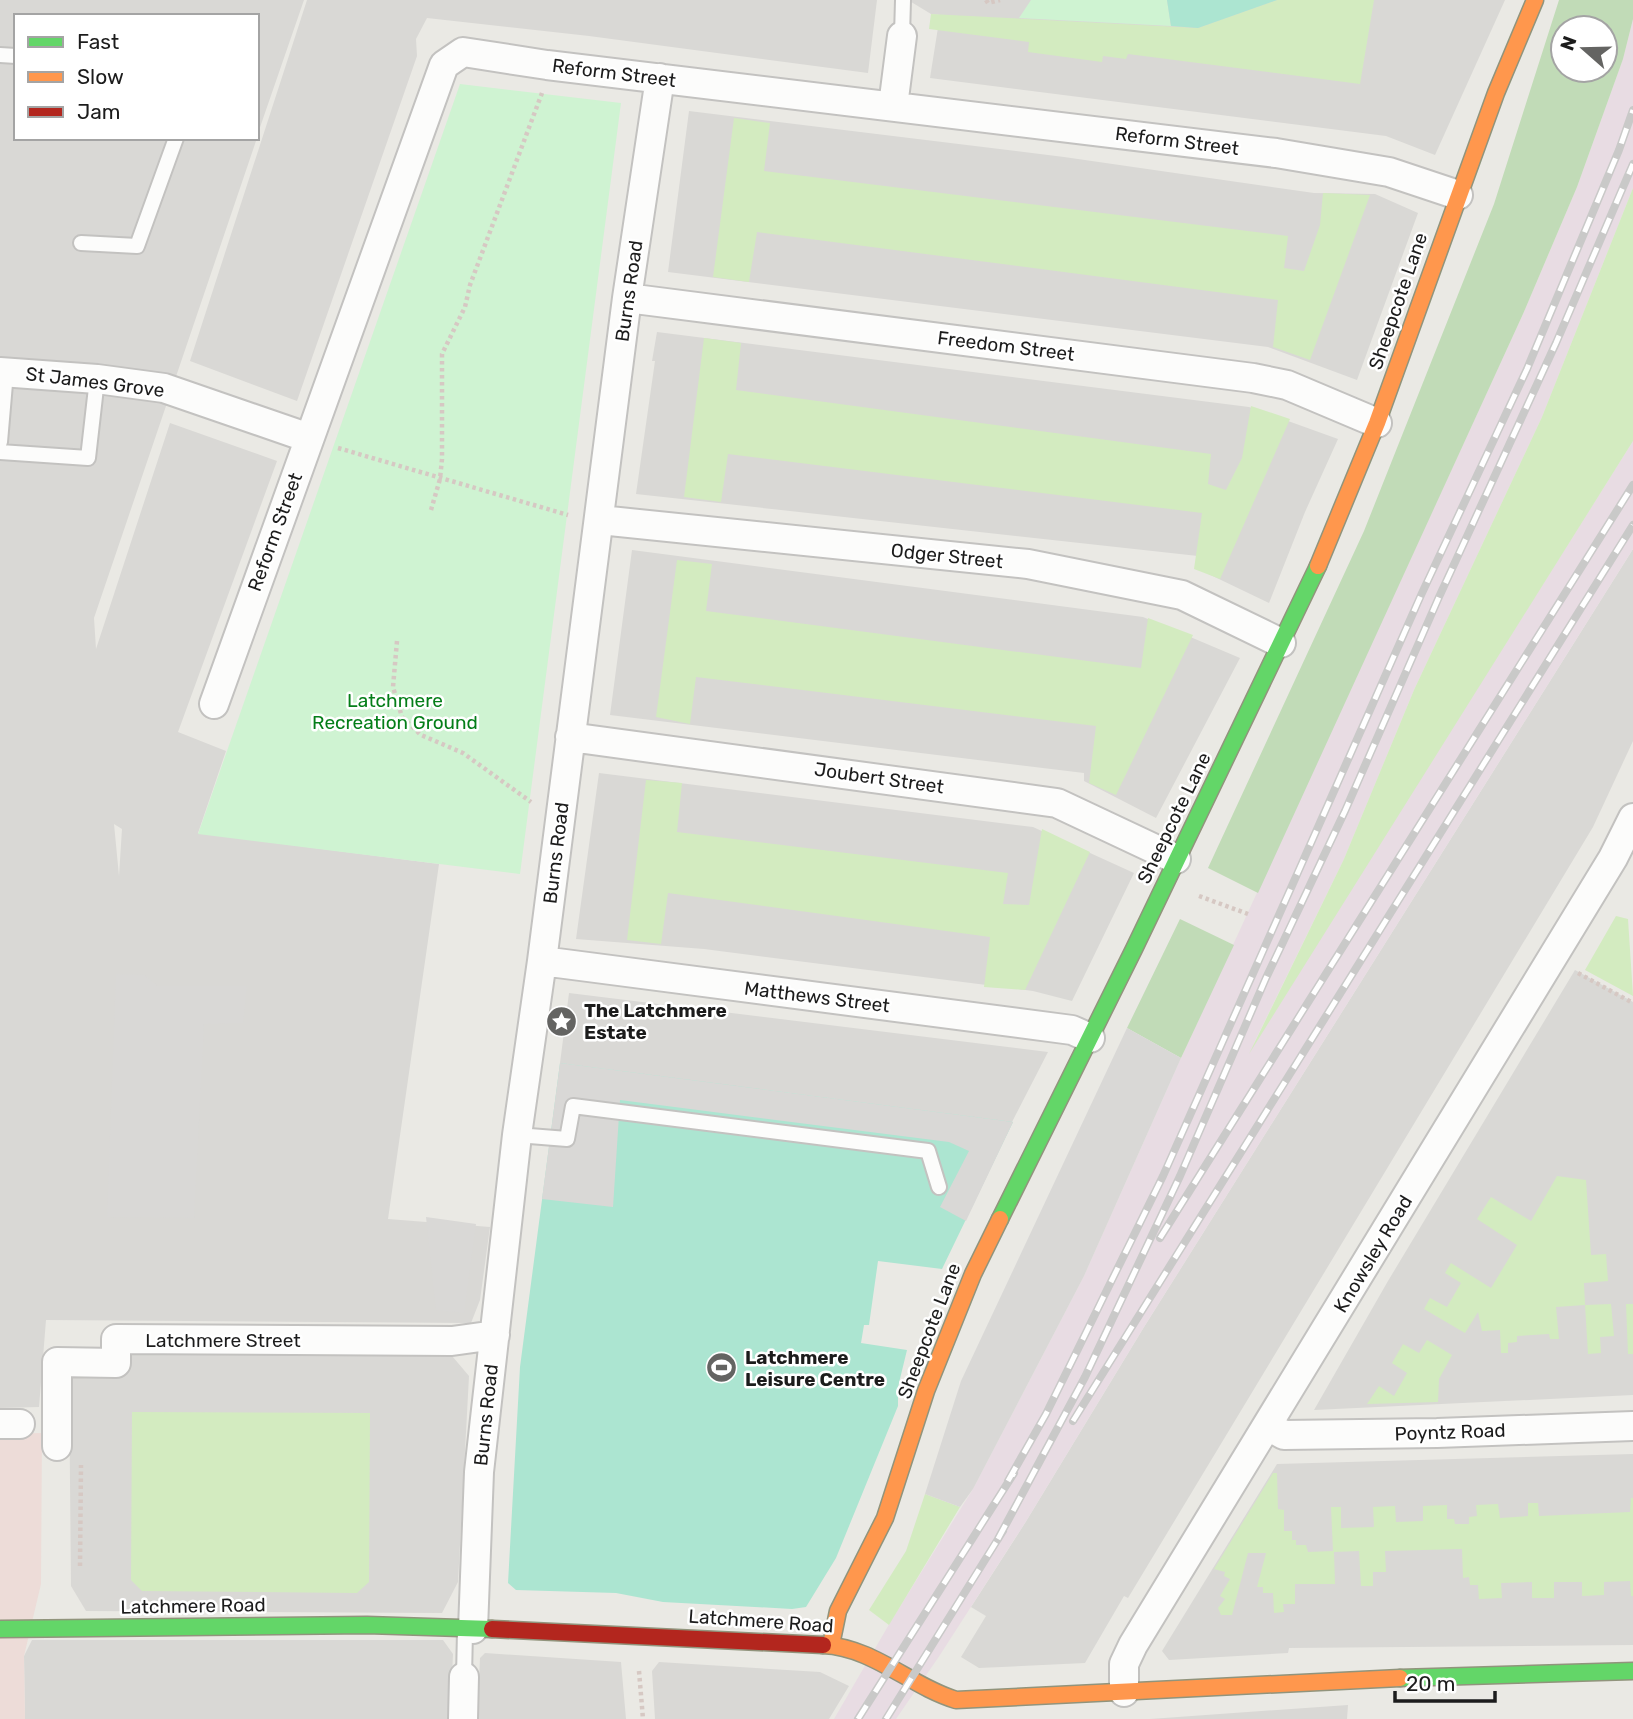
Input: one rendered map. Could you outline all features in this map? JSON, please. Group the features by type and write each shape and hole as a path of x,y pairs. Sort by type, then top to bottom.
{"main road":[{"name":"Sheepcote Lane","path":"831,1646 838,1611 885,1518 926,1391 973,1274 1327,548 1377,424 1496,93 1535,0"},
{"name":"Latchmere Road","path":"0,1629 367,1625 621,1634 831,1646 870,1656 933,1693 956,1699 1334,1680 1633,1671"}],"street":[{"path":"894,106 902,36"},
{"name":"Reform Street","path":"214,704 444,65 463,52 547,65 1343,163 1389,172 1458,195"},
{"name":"Burns Road","path":"469,1629 479,1472 517,1135 600,522 627,298 660,78"},
{"name":"Freedom Street","path":"627,298 1253,378 1287,385 1377,424"},
{"name":"St James Grove","path":"3,372 97,379 164,388 309,438"},
{"name":"Odger Street","path":"600,522 1028,564 1182,596 1282,643"},
{"name":"Joubert Street","path":"570,737 1045,801 1080,812 1171,871"},
{"name":"Knowsley Road","path":"1124,1692 1124,1664 1133,1645 1269,1426 1550,959 1623,864 1633,818"},
{"name":"Matthews Street","path":"542,961 1072,1030 1090,1038"},
{"name":"Latchmere Street","path":"57,1446 57,1362 116,1363 116,1339 452,1341 495,1335"},
{"name":"Poyntz Road","path":"1269,1426 1284,1435 1633,1426"},
{"path":"463,1719 464,1677"}],"lane":[{"path":"902,36 903,0"},
{"path":"81,243 137,246 175,140"},
{"path":"0,442 3,372"},
{"path":"0,452 88,458 97,379"},
{"path":"517,1135 567,1139 573,1106 928,1151 939,1187"},
{"path":"464,1677 469,1629"}],"path":[{"path":"986,0 988,3 1000,0"},
{"path":"431,510 440,479 442,354 465,307 470,285 542,94 547,65"},
{"path":"309,438 440,479 600,522"},
{"path":"397,641 393,688 402,717 421,735 463,753 533,803 561,813"},
{"path":"1171,871 1248,915"},
{"path":"1550,959 1633,1003"},
{"path":"57,1446 81,1445 80,1566"},
{"path":"639,1671 643,1719"}],"shaded area":[{"path":"0,0 304,0 259,130 259,14 14,14 14,140 256,140 94,618 96,649 170,423 277,461 178,732 226,751 198,833 439,864 388,1219 490,1227 480,1300 471,1323 46,1320 39,1407 0,1408","holes":["114,824 122,829 119,876"]},
{"path":"307,0 877,0 868,73 589,36 427,18 416,39 417,56 297,401 190,361"},
{"path":"908,0 1505,0 1435,155 1386,136 930,78 940,15 931,14"},
{"path":"1633,19 1633,188 1542,417 1414,690 1344,859 1253,1045 1633,441 1633,549 940,1655 896,1719 834,1719 973,1489 1084,1276 1181,1058 1523,314 1577,187 1614,84 1619,84 1619,70"},
{"path":"689,111 1064,157 1314,193 1375,194 1418,213 1357,380 1268,347 668,272"},
{"path":"657,332 1249,407 1338,439 1305,512 1269,603 1196,568 1198,556 636,494"},
{"path":"1633,549 1633,741 1593,827 1128,1598 1124,1596 1085,1663 979,1668 961,1657 986,1616 971,1607"},
{"path":"632,550 1143,617 1240,658 1156,818 1084,781 1084,773 610,715"},
{"path":"599,773 1033,827 1134,873 1072,1001 1033,991 704,949 576,939"},
{"path":"1575,970 1633,1002 1633,1395 1314,1410 1388,1281"},
{"path":"116,974 144,975 158,986 247,986 243,1023 204,1024 194,1218 107,1217"},
{"path":"569,993 1048,1052 1012,1122 560,1063"},
{"path":"1127,1028 1181,1058 1084,1276 973,1489 960,1507 925,1494 961,1381"},
{"path":"560,1063 1013,1122 966,1221 940,1207 969,1151 949,1142 620,1100 613,1207 542,1199"},
{"path":"426,1217 476,1224 464,1313 436,1310"},
{"path":"447,1350 469,1376 458,1582 442,1613 86,1611 71,1586 69,1375 89,1352"},
{"path":"42,1433 41,1584 24,1656 25,1719 0,1719 0,1434"},
{"path":"1633,1454 1633,1645 1289,1648 1288,1653 1169,1660 1162,1651 1277,1464"},
{"path":"32,1640 443,1640 453,1654 450,1719 25,1719 24,1656"},
{"path":"485,1653 621,1662 626,1719 477,1719 480,1658"},
{"path":"659,1662 820,1672 849,1686 829,1719 655,1719 652,1671"},
{"path":"1348,1705 1347,1719 1150,1719"}],"green space":[{"path":"1031,0 1167,0 1171,26 1019,18"},
{"path":"1167,0 1277,0 1198,28 1171,26"},
{"path":"1277,0 1374,0 1360,84 1128,54 1126,59 1103,56 1102,62 1028,52 1029,42 929,29 931,14 1198,28"},
{"path":"1559,0 1633,0 1633,19 1619,70 1619,14 1555,14"},
{"path":"1549,31 1549,84 1614,84 1577,187 1523,314 1258,893 1208,868 1364,531 1494,204"},
{"name":"Latchmere Recreation Ground","path":"460,84 621,103 520,874 198,834"},
{"path":"734,118 770,123 764,171 1288,236 1284,268 1304,271 1320,225 1323,193 1370,195 1310,360 1273,347 1278,300 757,232 749,282 713,277"},
{"path":"1633,188 1633,441 1249,1054 1344,859 1414,690 1542,417"},
{"path":"704,338 741,343 736,390 1211,454 1208,484 1226,490 1242,458 1251,406 1290,419 1220,579 1194,569 1202,513 728,454 721,502 684,497"},
{"path":"677,560 712,564 706,611 1141,668 1148,618 1193,635 1116,795 1089,783 1096,726 696,677 690,724 656,717"},
{"path":"646,780 682,783 677,832 1008,873 1003,904 1029,905 1042,829 1090,852 1025,990 984,987 990,937 668,893 661,944 627,940"},
{"path":"1616,916 1628,919 1633,996 1585,970"},
{"path":"1180,919 1234,945 1181,1058 1127,1028"},
{"name":"Latchmere Leisure Centre","path":"560,1063 1013,1122 942,1269 878,1261 869,1325 864,1325 861,1343 907,1350 898,1387 898,1406 836,1558 806,1607 792,1609 663,1602 616,1593 516,1590 508,1583 520,1367"},
{"path":"1557,1176 1586,1180 1591,1255 1606,1254 1608,1281 1584,1283 1585,1305 1556,1307 1559,1339 1550,1339 1549,1334 1517,1336 1517,1342 1508,1343 1508,1353 1501,1353 1500,1330 1482,1331 1478,1312 1465,1333 1424,1309 1430,1298 1447,1307 1461,1283 1445,1273 1451,1263 1491,1288 1517,1245 1477,1219 1491,1197 1531,1221"},
{"path":"1611,1304 1614,1336 1600,1337 1601,1353 1588,1354 1585,1305"},
{"path":"1626,1304 1633,1304 1633,1354 1628,1354"},
{"path":"1427,1340 1452,1355 1439,1379 1438,1402 1367,1404 1379,1386 1394,1396 1407,1373 1392,1363 1403,1344 1419,1353"},
{"path":"132,1412 370,1413 369,1582 357,1593 142,1591 131,1580"},
{"path":"1273,1473 1277,1473 1278,1509 1284,1510 1284,1531 1292,1531 1292,1540 1296,1540 1296,1545 1306,1545 1308,1552 1333,1551 1331,1507 1341,1507 1341,1528 1374,1527 1373,1507 1395,1506 1396,1522 1423,1521 1423,1506 1447,1505 1447,1519 1454,1519 1455,1524 1469,1524 1469,1517 1477,1516 1476,1505 1498,1504 1500,1518 1528,1516 1528,1503 1538,1503 1539,1516 1630,1512 1633,1498 1633,1596 1630,1581 1604,1582 1604,1595 1582,1596 1582,1582 1554,1582 1554,1598 1532,1598 1532,1582 1501,1583 1502,1598 1479,1599 1478,1585 1470,1585 1469,1577 1463,1578 1462,1549 1385,1551 1386,1572 1373,1572 1373,1586 1361,1586 1359,1551 1334,1552 1335,1584 1295,1584 1295,1604 1283,1604 1284,1612 1274,1613 1273,1593 1263,1593 1263,1587 1257,1587 1266,1553 1248,1553 1232,1615 1221,1615 1218,1608 1225,1599 1220,1596 1230,1579 1224,1576 1225,1572 1214,1569"},
{"path":"925,1494 960,1507 889,1625 869,1610 906,1551"}],"railway":[{"path":"1008,1481 1046,1414 1163,1176 1422,593 1527,369 1619,150 1633,110"},
{"path":"998,1539 1085,1377 1180,1176 1266,978 1345,811 1439,597 1556,343 1633,164"},
{"path":"1160,1238 1633,485"},
{"path":"1073,1421 1633,525"},
{"path":"858,1719 1014,1473"},
{"path":"886,1719 1003,1531"}],"traffic: fast":[{"path":"1000,1219 1134,949 1318,566"},
{"path":"0,1629 367,1625 492,1629"},
{"path":"1400,1678 1633,1671"}],"traffic: slow":[{"path":"1318,566 1377,423 1496,93 1535,0"},
{"path":"831,1645 838,1611 885,1518 926,1391 973,1274 1000,1219"},
{"path":"823,1645 858,1652 956,1700 1400,1678"}],"traffic: jam":[{"path":"492,1629 823,1645"}],"place":[{"name":"The Latchmere Estate","path":"561,1021"},
{"name":"Latchmere Leisure Centre","path":"722,1368"}]}
